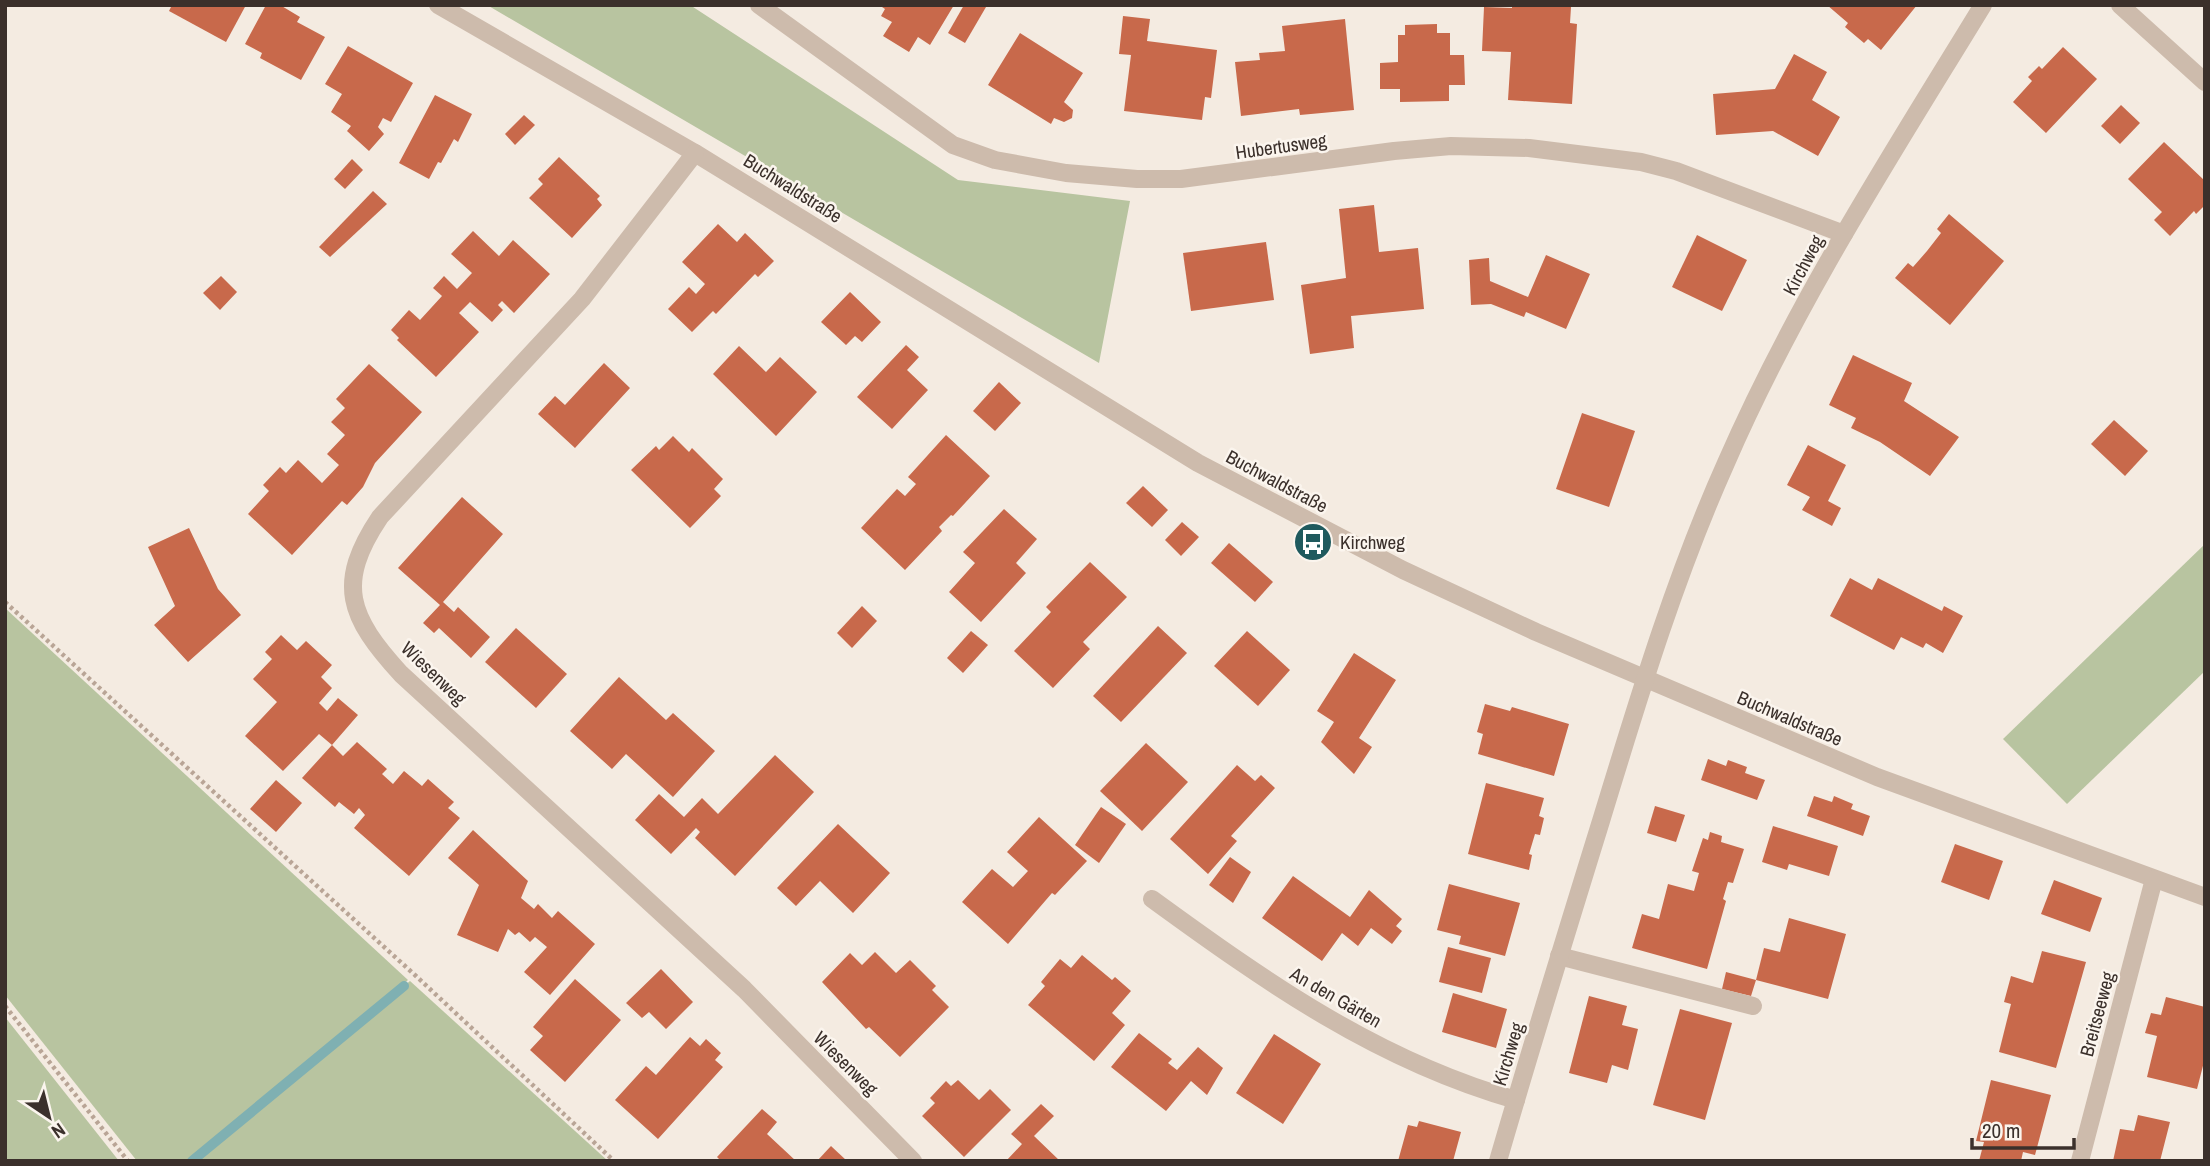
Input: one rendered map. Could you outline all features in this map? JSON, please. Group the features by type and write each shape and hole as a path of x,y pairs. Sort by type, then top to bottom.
{"street":[{"name":"Buchwaldstraße","path":"438,5 695,153 1198,463 1462,600 1877,777 2205,897"},
{"name":"Hubertusweg","path":"759,5 953,145 995,160 1066,173 1137,179 1181,179 1405,150 1451,146 1529,148 1641,162 1676,171 1844,234"},
{"name":"Kirchweg","path":"1498,1161 1644,679 1683,565 1726,461 1772,367 1844,234 1983,5"},
{"path":"2120,5 2205,82"},
{"name":"Wiesenweg","path":"695,153 582,299 380,516 356,558 351,585 354,600 371,636 401,674 744,989 914,1161"},
{"name":"Breitseeweg","path":"2080,1161 2154,879"},
{"name":"An den Gärten","path":"1152,899 1293,998 1363,1038 1443,1077 1516,1100"},
{"path":"1559,956 1753,1006"}],"path":[{"path":"5,602 416,976 614,1161"},
{"path":"5,1006 128,1161"}],"green space":[{"path":"487,5 690,5 958,180 1130,201 1099,363"},
{"path":"2205,544 2205,671 2067,804 2003,739"},
{"path":"5,608 408,980 190,1161 137,1161 5,995"},
{"path":"410,981 608,1161 193,1161"},
{"path":"5,1017 119,1161 5,1161"}],"building":[{"path":"172,5 246,5 226,42 169,11"},
{"path":"266,5 280,5 300,17 297,22 325,37 301,80 260,58 262,53 245,44"},
{"path":"879,5 954,5 930,45 918,37 909,52 883,36 892,22 881,16 885,9"},
{"path":"964,5 986,7 965,43 948,33"},
{"path":"1512,5 1571,7 1570,23 1577,24 1572,104 1508,100 1511,52 1482,51 1484,7 1512,8"},
{"path":"1827,5 1917,5 1881,50 1868,39 1864,43 1845,27 1848,23"},
{"path":"1123,16 1150,19 1147,41 1217,50 1211,98 1205,97 1202,120 1124,111 1131,55 1119,54"},
{"path":"1345,19 1354,110 1300,115 1299,109 1241,116 1235,62 1260,60 1259,53 1285,51 1282,26"},
{"path":"1437,24 1437,33 1450,33 1450,55 1464,55 1465,85 1449,85 1449,101 1400,102 1400,89 1380,89 1380,63 1398,62 1398,35 1405,35 1405,25"},
{"path":"1020,33 1083,73 1064,102 1073,110 1072,118 1064,122 1054,118 1051,124 988,85"},
{"path":"348,46 413,83 391,122 383,118 378,127 384,134 369,151 347,131 351,126 331,112 342,94 325,84"},
{"path":"2063,47 2097,79 2046,133 2013,102 2032,81 2028,77 2039,66 2042,69"},
{"path":"1794,54 1827,72 1812,100 1840,117 1818,156 1773,131 1716,135 1713,94 1775,89"},
{"path":"435,95 472,114 458,142 454,139 429,179 399,163"},
{"path":"2121,105 2140,123 2120,144 2101,126"},
{"path":"524,115 535,125 515,145 505,134"},
{"path":"2164,142 2205,181 2205,205 2196,214 2194,211 2170,236 2154,220 2162,212 2128,179"},
{"path":"559,157 600,196 597,199 602,205 572,238 529,198 543,184 538,179"},
{"path":"352,159 363,170 345,189 334,179"},
{"path":"373,191 387,204 330,257 319,247"},
{"path":"1374,205 1379,252 1418,248 1424,309 1351,316 1354,348 1310,354 1301,285 1346,278 1339,209"},
{"path":"1949,214 2004,261 1950,325 1895,278 1908,263 1913,267 1927,251 1941,233 1937,229"},
{"path":"718,224 737,242 745,233 774,261 758,277 755,274 716,314 713,311 692,332 668,309 689,287 696,294 705,284 682,262"},
{"path":"473,231 499,256 513,240 550,274 514,313 502,301 498,305 503,310 492,322 470,302 459,313 479,332 436,377 397,340 399,338 391,330 409,310 420,320 442,296 433,288 444,276 457,289 472,273 451,254"},
{"path":"1697,235 1747,260 1722,311 1672,287"},
{"path":"1266,242 1274,300 1191,311 1183,253"},
{"path":"1546,255 1590,274 1566,329 1526,312 1524,317 1491,304 1471,305 1469,260 1489,258 1490,281 1528,297"},
{"path":"221,276 237,292 220,310 203,293"},
{"path":"850,292 881,322 862,342 855,336 846,345 821,322"},
{"path":"906,345 919,357 907,370 928,390 892,429 857,397"},
{"path":"739,346 766,372 780,357 817,392 776,436 713,374"},
{"path":"1853,355 1912,383 1904,401 1959,437 1930,476 1880,442 1851,428 1856,418 1829,405"},
{"path":"604,363 630,388 575,448 538,414 555,396 565,405"},
{"path":"369,364 422,412 375,463 363,487 347,505 342,501 292,555 248,514 269,491 263,485 280,467 286,473 298,460 322,483 339,465 327,454 345,435 331,422 345,408 336,399"},
{"path":"999,382 1021,403 995,431 973,411"},
{"path":"1582,413 1635,431 1609,507 1556,489"},
{"path":"2114,420 2148,451 2125,476 2091,444"},
{"path":"946,435 990,476 953,516 939,527 942,531 905,570 861,528 897,489 905,496 916,484 908,477"},
{"path":"673,436 689,452 692,448 723,479 714,489 721,496 690,528 631,470 656,446 659,450"},
{"path":"1808,445 1846,465 1828,501 1841,508 1832,526 1802,510 1810,497 1787,485"},
{"path":"1143,486 1168,510 1152,527 1126,503"},
{"path":"462,497 503,534 443,602 454,612 458,607 490,637 471,658 439,628 434,633 423,623 440,605 398,568"},
{"path":"1004,509 1037,539 1016,563 1026,573 981,622 949,592 975,563 963,552"},
{"path":"1182,522 1199,537 1181,556 1165,540"},
{"path":"189,528 218,589 241,615 188,662 154,625 175,606 148,547"},
{"path":"1229,543 1273,582 1255,602 1211,563"},
{"path":"1090,562 1127,597 1083,642 1090,649 1053,688 1014,651 1051,612 1046,607"},
{"path":"1850,578 1872,590 1878,578 1942,611 1944,606 1963,616 1943,653 1926,643 1923,648 1901,637 1894,650 1830,616"},
{"path":"862,606 877,621 852,648 837,633"},
{"path":"1158,626 1187,653 1121,722 1093,696"},
{"path":"516,628 567,674 536,708 485,662"},
{"path":"971,631 988,645 963,673 947,658"},
{"path":"1247,631 1290,670 1258,706 1214,666"},
{"path":"281,635 297,650 306,641 332,665 321,677 332,688 319,703 327,711 338,698 358,715 332,745 319,734 283,771 245,736 277,702 253,679 272,659 265,652"},
{"path":"1354,653 1396,680 1359,738 1372,747 1354,774 1321,742 1334,722 1317,711"},
{"path":"619,677 666,720 673,713 715,751 673,797 626,754 612,769 570,731"},
{"path":"1485,704 1510,711 1512,707 1569,724 1554,776 1478,754 1483,734 1477,732"},
{"path":"357,742 387,769 382,774 393,784 404,771 422,786 428,779 454,802 448,808 460,818 409,876 354,828 365,815 359,808 354,814 339,802 335,807 302,778 332,745 343,756"},
{"path":"1146,743 1188,782 1142,831 1100,791"},
{"path":"775,755 814,792 735,876 695,838 700,832 696,828 671,854 635,820 659,794 684,817 702,798 718,814"},
{"path":"1708,759 1726,766 1728,760 1747,767 1745,773 1765,780 1757,800 1701,780"},
{"path":"1237,765 1255,781 1261,775 1275,788 1231,836 1237,841 1208,874 1170,839"},
{"path":"276,780 302,803 276,832 250,809"},
{"path":"1486,783 1544,798 1539,816 1544,818 1540,835 1535,834 1529,854 1532,855 1529,870 1468,854"},
{"path":"1814,796 1832,802 1834,796 1853,804 1851,809 1870,816 1863,836 1807,816"},
{"path":"1655,806 1685,815 1676,842 1647,833"},
{"path":"1101,807 1126,824 1099,863 1075,845"},
{"path":"1039,817 1087,861 1055,895 1052,893 1008,944 962,902 992,869 1013,887 1028,871 1007,852"},
{"path":"838,824 890,873 853,913 820,881 796,906 777,888"},
{"path":"1773,826 1838,846 1829,876 1789,864 1787,870 1762,862"},
{"path":"473,830 528,881 521,898 534,909 538,904 552,918 558,911 595,944 550,995 524,972 547,947 535,937 530,942 519,932 515,935 508,929 498,952 457,935 479,885 448,858"},
{"path":"1710,832 1722,836 1721,842 1744,849 1733,883 1728,882 1723,899 1726,901 1707,969 1632,948 1642,914 1659,919 1668,884 1694,891 1699,873 1692,871 1703,838 1708,840"},
{"path":"1955,844 2003,861 1989,900 1941,882"},
{"path":"1230,857 1251,872 1233,903 1209,885"},
{"path":"1293,876 1350,917 1369,890 1402,919 1396,926 1402,931 1392,944 1371,928 1358,946 1342,933 1322,961 1262,918"},
{"path":"2054,880 2102,898 2090,932 2041,914"},
{"path":"1449,884 1520,903 1505,956 1459,944 1461,936 1437,930"},
{"path":"1789,918 1846,934 1828,999 1756,980 1764,948 1780,952"},
{"path":"1448,947 1491,958 1482,993 1439,982"},
{"path":"2042,951 2086,962 2056,1068 1999,1052 2011,1004 2004,1002 2011,976 2033,983"},
{"path":"875,952 896,973 910,960 936,986 932,990 949,1007 900,1057 869,1027 866,1029 822,982 850,953 862,965"},
{"path":"1082,955 1112,980 1115,977 1131,991 1112,1013 1125,1025 1094,1061 1028,1005 1045,986 1041,982 1060,959 1071,968"},
{"path":"661,969 693,1002 666,1029 649,1012 642,1018 626,1003"},
{"path":"1726,972 1756,980 1751,996 1722,989"},
{"path":"575,979 621,1020 565,1082 530,1050 543,1036 533,1027"},
{"path":"1453,993 1507,1009 1496,1048 1442,1032"},
{"path":"1589,996 1627,1006 1622,1025 1638,1029 1628,1070 1612,1065 1607,1083 1569,1073"},
{"path":"2166,997 2205,1007 2205,1058 2197,1089 2147,1077 2157,1036 2145,1033 2151,1013 2161,1015"},
{"path":"1680,1009 1732,1023 1705,1120 1653,1105"},
{"path":"1139,1033 1172,1059 1168,1063 1177,1070 1198,1047 1223,1068 1207,1095 1191,1081 1166,1111 1111,1067"},
{"path":"1274,1034 1321,1064 1283,1124 1236,1093"},
{"path":"690,1037 700,1046 706,1039 721,1053 715,1060 723,1067 658,1139 615,1100 646,1066 656,1075"},
{"path":"958,1080 979,1100 990,1089 1011,1110 964,1157 922,1116 935,1103 930,1098 946,1081 951,1086"},
{"path":"1991,1080 2051,1095 2035,1155 2023,1152 2021,1161 1979,1161 1984,1142 1976,1141"},
{"path":"1041,1104 1054,1116 1034,1136 1060,1161 1006,1161 1022,1144 1011,1134"},
{"path":"762,1109 777,1122 767,1134 796,1161 721,1161 717,1157"},
{"path":"2138,1115 2170,1122 2160,1161 2113,1161 2120,1129 2134,1131"},
{"path":"1419,1121 1461,1132 1453,1161 1398,1161 1408,1125 1417,1127"},
{"path":"831,1146 847,1161 817,1161"}],"waterway":[{"path":"192,1161 404,986"}],"place":[{"name":"Kirchweg","path":"1313,542"}]}
